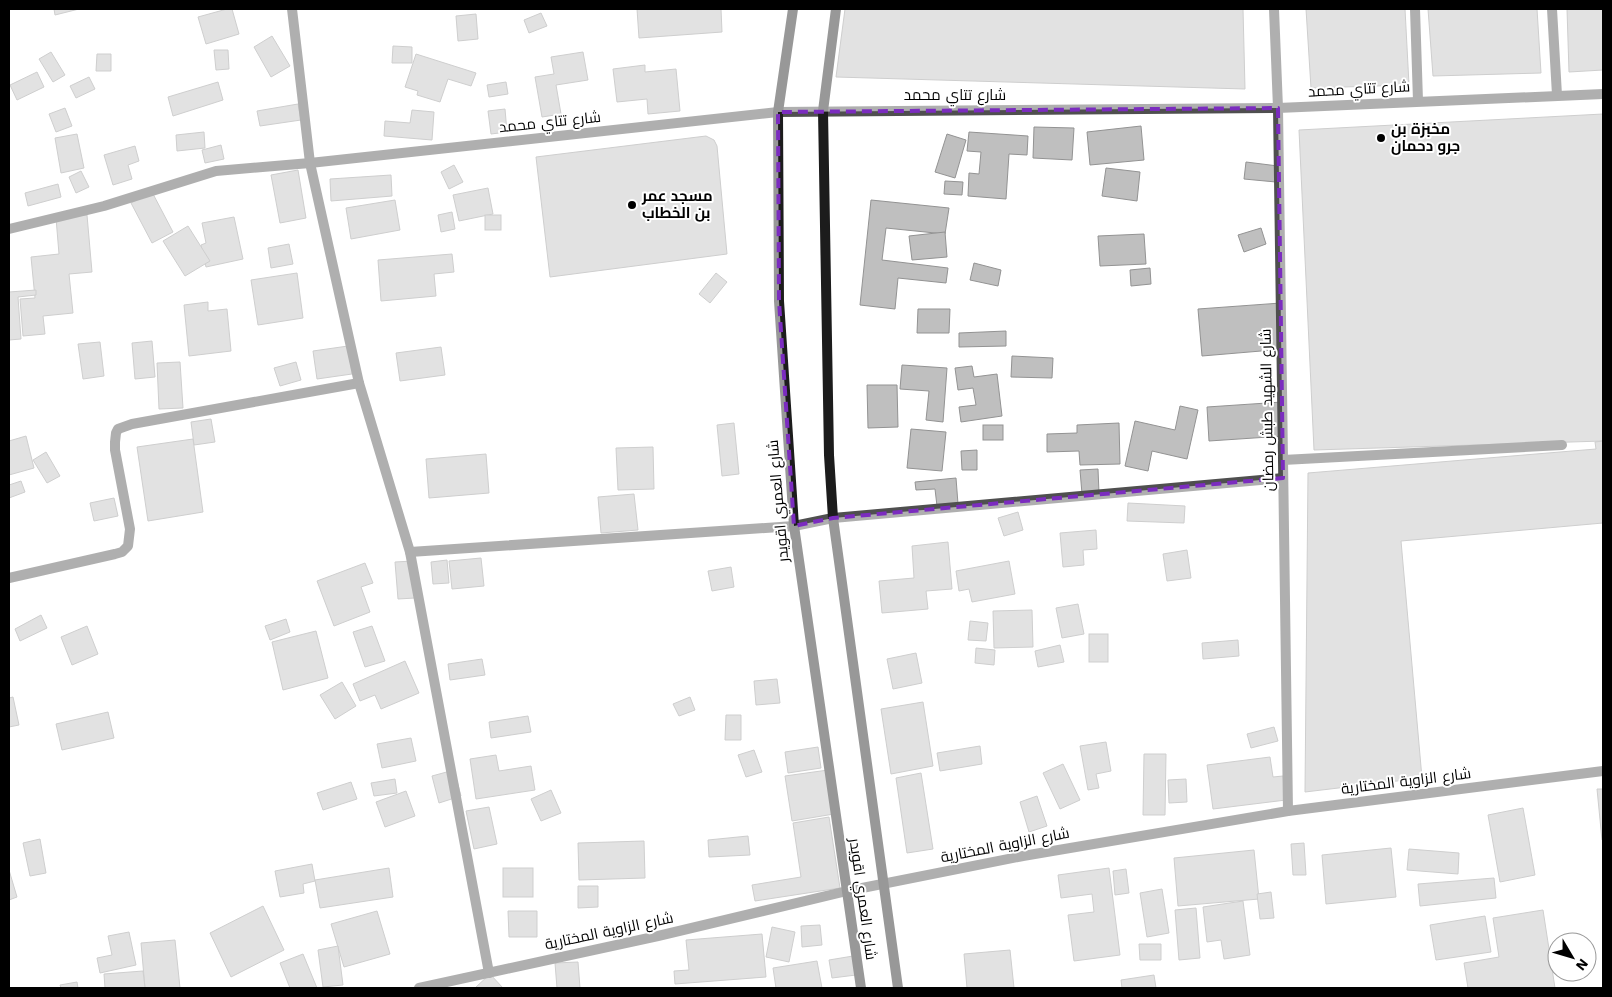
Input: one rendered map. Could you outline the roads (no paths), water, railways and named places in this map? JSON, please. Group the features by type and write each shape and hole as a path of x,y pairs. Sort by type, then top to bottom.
{"street":[{"path":"292,9 310,163 359,383 410,552 490,972"},
{"name":"شارع العمري اقويدر","path":"793,9 778,112 779,301 794,526 861,988"},
{"name":"شارع العمري اقويدر","path":"836,9 823,111 829,445 833,518 898,988"},
{"name":"شارع الشهيد طبش رمضان","path":"1274,9 1278,108 1288,811"},
{"path":"1415,9 1418,101"},
{"path":"1552,9 1557,96"},
{"name":"شارع تتاي محمد","path":"9,229 104,206 216,171 310,163 778,112 1278,108 1603,94"},
{"path":"9,578 115,554 122,552 128,546 130,529 115,450 118,430 132,424 359,383"},
{"path":"1283,460 1562,445"},
{"path":"410,552 794,526 833,518 1283,478"},
{"name":"شارع الزاوية المختارية","path":"419,988 658,936 882,883 1023,856 1288,811 1603,771"}],"place":[{"name":"مخبزة بن جرو دحمان","path":"1381,138"},
{"name":"مسجد عمر بن الخطاب","path":"632,205"}]}
